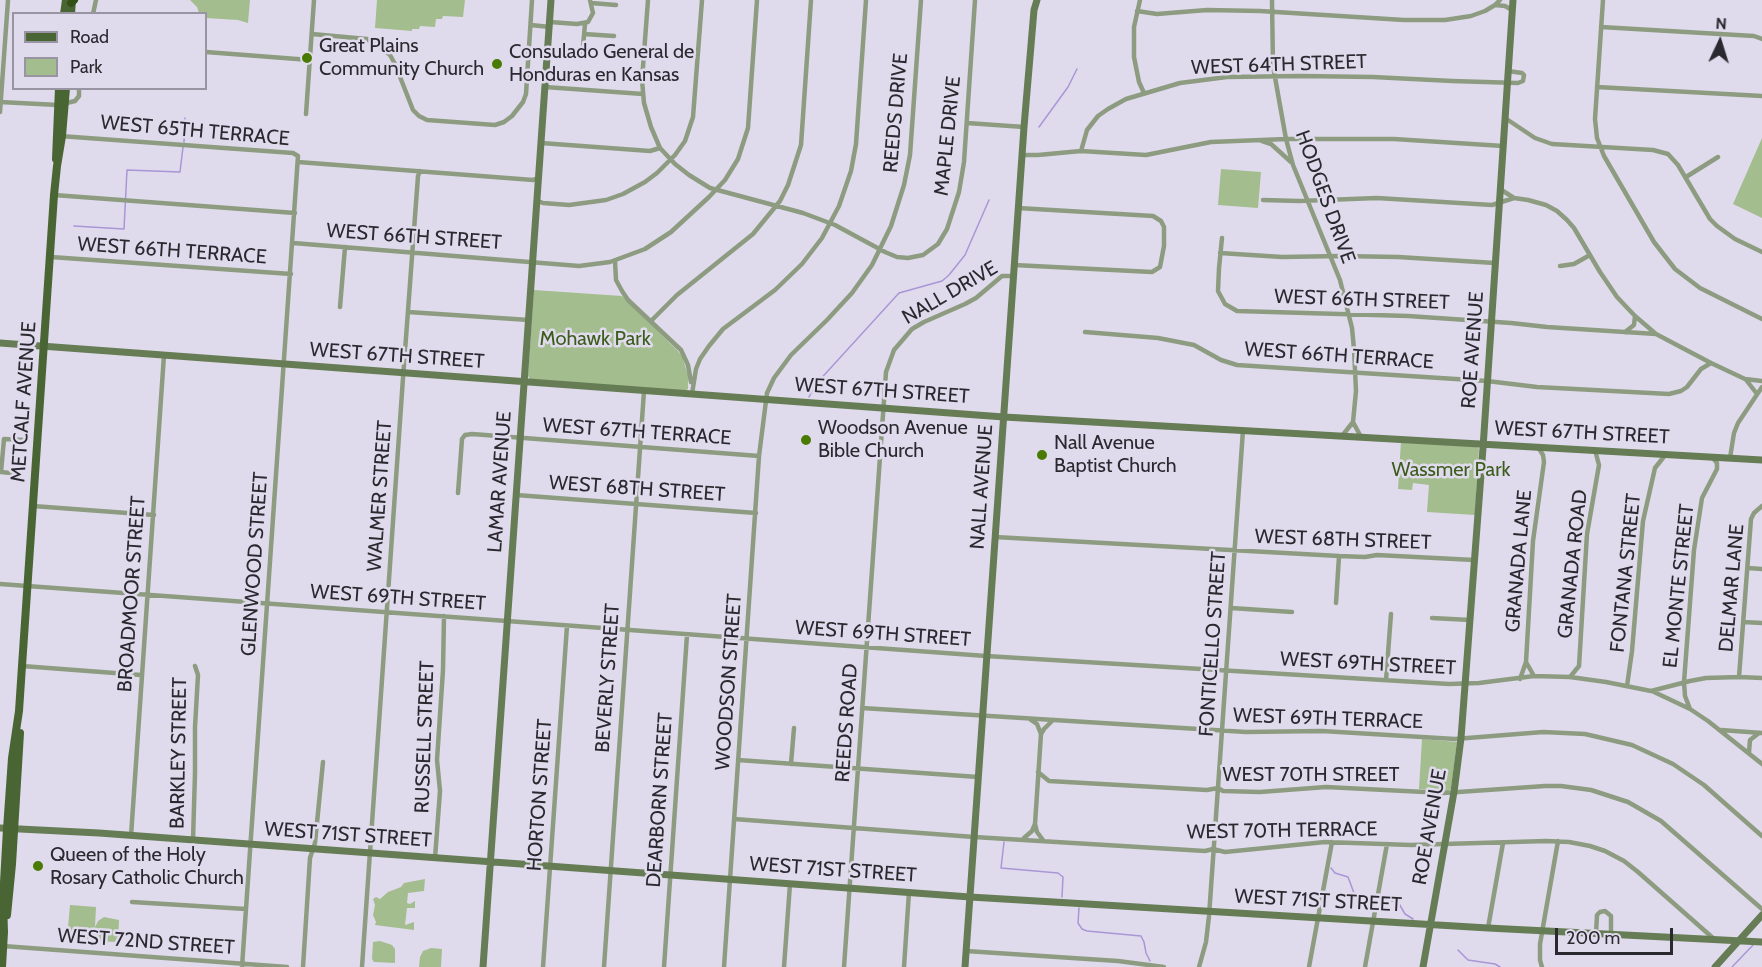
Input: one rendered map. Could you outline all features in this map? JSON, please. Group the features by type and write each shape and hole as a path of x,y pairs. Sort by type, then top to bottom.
{"main road":[{"name":"METCALF AVENUE","path":"2,967 2,880 7,826 20,744 19,711 59,136 61,104 59,90"},
{"name":"METCALF AVENUE","path":"61,104 65,90"},
{"name":"METCALF AVENUE","path":"2,932 9,900 7,826"}],"street":[{"path":"0,112 8,0"},
{"path":"93,12 96,0"},
{"path":"306,114 314,0"},
{"path":"312,34 367,39 383,49 395,64 413,110 427,120 495,125 512,116 526,94 532,0"},
{"name":"LAMAR AVENUE","path":"483,967 551,0"},
{"path":"541,143 650,151 660,148 646,113 643,94 648,0"},
{"path":"538,201 569,205 606,200 645,182 671,159 685,141 693,117 702,0"},
{"name":"WEST 66TH STREET","path":"293,243 579,266 615,261 634,254 671,232 717,189 738,159 747,128 757,0"},
{"path":"651,321 677,295 753,234 776,205 792,174 801,145 811,0"},
{"path":"692,394 697,365 709,346 723,329 775,290 802,264 831,224 844,195 854,156 866,0"},
{"name":"REEDS DRIVE","path":"766,399 770,385 782,366 795,350 846,300 864,276 880,249 898,207 910,155 921,0"},
{"name":"MAPLE DRIVE","path":"660,148 689,175 710,188 776,205 831,224 897,257 908,258 923,255 938,244 947,229 963,175 975,0"},
{"name":"NALL AVENUE","path":"1032,0 1034,10"},
{"name":"NALL AVENUE","path":"965,967 1024,127 1034,10 1037,0"},
{"path":"1140,0 1133,41 1139,82 1144,93"},
{"name":"HODGES DRIVE","path":"1272,0 1275,76 1286,138 1293,165 1340,280 1349,313 1356,373 1353,422"},
{"path":"1137,11 1158,14 1226,10 1272,11 1404,20 1445,20 1471,16 1495,5 1500,0"},
{"name":"ROE AVENUE","path":"1423,967 1454,792 1466,684 1512,0"},
{"path":"1603,0 1595,120 1601,147 1654,242 1675,269 1700,288 1762,319"},
{"path":"531,25 585,24 593,14 591,1 616,5"},
{"path":"1495,5 1505,6 1512,10"},
{"path":"582,58 585,24"},
{"path":"1601,27 1754,36 1762,39"},
{"path":"1754,36 1762,33"},
{"path":"584,34 614,36"},
{"path":"207,52 310,60"},
{"path":"1508,71 1520,72 1524,77 1522,82 1508,82"},
{"name":"WEST 64TH STREET","path":"1081,151 1087,130 1098,116 1120,102 1180,83 1209,78 1363,76 1508,82"},
{"path":"545,87 643,94"},
{"path":"1597,87 1762,96"},
{"path":"0,102 61,104 78,99 79,90"},
{"path":"1505,118 1544,142 1663,152 1674,160 1686,177 1710,219 1736,239 1762,252"},
{"path":"967,123 1024,127"},
{"path":"1504,132 1511,128 1519,128"},
{"name":"WEST 65TH TERRACE","path":"59,136 293,153 297,154 298,162 533,180 539,178"},
{"path":"1022,155 1081,151 1146,155 1211,142 1286,138 1394,139 1503,146"},
{"path":"1257,140 1271,144 1293,165"},
{"path":"1686,177 1718,157"},
{"name":"GLENWOOD STREET","path":"242,965 298,162"},
{"name":"WALMER STREET","path":"362,967 412,252 420,171"},
{"path":"1500,189 1514,198 1540,202 1557,211 1574,228 1617,297 1656,334"},
{"path":"54,195 295,213"},
{"path":"1263,200 1377,198 1492,205 1514,198"},
{"path":"1014,265 1152,272 1160,267 1164,246 1164,227 1161,220 1153,216 1018,208"},
{"path":"1222,238 1220,253 1282,257 1398,257 1495,263"},
{"path":"340,307 345,247"},
{"name":"WEST 66TH STREET","path":"1220,253 1218,291 1222,301 1231,309 1243,312 1349,313 1656,334 1745,379 1762,381"},
{"path":"1560,266 1574,264 1590,255"},
{"name":"WEST 66TH TERRACE","path":"51,257 291,274"},
{"path":"615,261 616,280 628,300 681,351 688,365 692,394"},
{"name":"NALL DRIVE","path":"883,408 889,362 894,350 907,334 924,322 976,298 1002,276 1014,276"},
{"path":"408,312 529,320"},
{"path":"1625,332 1634,325 1635,316"},
{"name":"WEST 66TH TERRACE","path":"1085,332 1158,338 1194,345 1221,360 1237,365 1487,381 1537,387 1669,394 1682,391 1701,369 1711,363"},
{"name":"WEST 67TH STREET","path":"0,343 1004,417 1762,460"},
{"name":"BROADMOOR STREET","path":"131,836 164,355"},
{"path":"1697,374 1698,356"},
{"path":"688,365 697,365"},
{"path":"1745,379 1757,394"},
{"path":"1729,458 1734,433 1762,387"},
{"name":"BEVERLY STREET","path":"604,967 644,390"},
{"name":"WOODSON STREET","path":"724,967 759,456 766,399"},
{"name":"REEDS ROAD","path":"844,967 883,408"},
{"path":"1342,436 1353,422 1361,437"},
{"name":"FONTICELLO STREET","path":"1199,967 1206,942 1209,911 1243,430"},
{"name":"WEST 67TH TERRACE","path":"458,493 462,439 465,435 472,434 759,456"},
{"path":"20,474 1,472 4,439 24,440"},
{"name":"GRANADA LANE","path":"1520,678 1526,662 1533,541 1544,462 1543,454 1538,447"},
{"name":"GRANADA LANE","path":"1544,462 1552,448"},
{"name":"GRANADA ROAD","path":"1585,679 1579,666 1587,534 1599,465 1595,450"},
{"name":"GRANADA ROAD","path":"1599,465 1609,451"},
{"path":"1650,453 1657,465"},
{"name":"FONTANA STREET","path":"1627,686 1643,521 1657,465 1665,454"},
{"path":"1712,457 1717,463 1717,469"},
{"name":"EL MONTE STREET","path":"1690,709 1685,696 1684,682 1698,515 1703,495 1717,469 1729,458"},
{"name":"WEST 68TH STREET","path":"516,495 756,513"},
{"path":"33,506 154,515"},
{"name":"DELMAR LANE","path":"1739,676 1751,519 1762,506"},
{"path":"1754,513 1762,513"},
{"name":"WEST 68TH STREET","path":"995,537 1339,556 1377,555 1474,560"},
{"path":"1336,603 1339,556"},
{"path":"1748,568 1762,568"},
{"name":"WEST 69TH STREET","path":"0,584 987,656 1386,680 1466,684 1534,676 1570,677 1651,691 1706,678 1739,676 1762,678"},
{"path":"1231,608 1292,612"},
{"path":"1386,680 1391,614"},
{"name":"RUSSELL STREET","path":"435,858 440,791 437,760 444,616"},
{"path":"1432,618 1470,620"},
{"path":"1743,622 1762,623"},
{"name":"HORTON STREET","path":"543,967 567,626"},
{"name":"DEARBORN STREET","path":"664,967 687,635"},
{"name":"GRANADA LANE","path":"1526,662 1534,676"},
{"path":"22,666 141,675"},
{"name":"BARKLEY STREET","path":"193,840 198,675 195,666"},
{"name":"GRANADA ROAD","path":"1570,677 1579,666"},
{"path":"1651,691 1690,709 1721,730 1762,764"},
{"name":"WEST 69TH TERRACE","path":"862,708 1246,732 1322,731 1461,738 1564,732 1601,736 1652,753 1687,773 1762,836"},
{"path":"1029,719 1037,724 1041,734 1035,824 1043,840"},
{"path":"1041,734 1053,720"},
{"path":"791,764 794,728"},
{"path":"1721,730 1761,733"},
{"path":"1749,752 1750,740 1761,733"},
{"path":"738,760 978,777"},
{"path":"303,967 310,858 315,843 323,762"},
{"path":"1037,788 1049,781 1038,772"},
{"name":"WEST 70TH STREET","path":"1049,781 1207,790 1218,788 1223,791 1245,792 1310,787 1444,793 1561,786 1591,790 1618,798 1644,810 1672,829 1762,909"},
{"name":"WEST 70TH TERRACE","path":"734,819 974,837 1235,852 1332,842 1445,845 1558,841 1590,846 1620,859 1714,939"},
{"path":"1023,839 1032,831 1035,824"},
{"name":"WEST 71ST STREET","path":"7,826 64,833 69,831 970,897 1762,942"},
{"path":"1542,967 1539,952 1558,841"},
{"path":"1310,967 1332,842"},
{"path":"1488,928 1503,843"},
{"path":"1365,967 1387,844"},
{"path":"784,967 790,884"},
{"path":"904,967 909,892"},
{"path":"132,902 246,909"},
{"path":"1596,933 1597,916 1603,911 1611,914 1611,934"},
{"path":"1716,967 1762,915"},
{"path":"1692,938 1697,934 1697,924"},
{"name":"WEST 72ND STREET","path":"3,946 287,967"},
{"path":"966,951 1118,961 1164,967"}],"green space":[{"path":"190,0 250,0 248,23 207,18 207,12 199,12"},
{"path":"377,0 465,0 463,17 443,16 442,19 436,19 435,27 420,26 419,29 412,29 412,31 375,28"},
{"path":"1762,138 1762,218 1733,204"},
{"path":"1221,169 1261,172 1258,208 1218,205"},
{"name":"Mohawk Park","path":"534,290 622,296 682,356 688,375 688,389 685,391 530,379 528,376"},
{"name":"Wassmer Park","path":"1401,441 1476,445 1479,449 1475,515 1427,512 1429,485 1413,483 1412,490 1398,489"},
{"path":"1422,739 1457,742 1451,789 1448,791 1419,789"},
{"path":"425,879 424,891 408,893 407,903 415,901 415,908 407,908 405,925 414,922 414,930 375,925 373,899 376,897 380,899 404,883"},
{"path":"70,905 96,907 95,927 104,917 119,920 118,941 67,939"},
{"path":"380,941 392,945 395,949 395,963 374,962 372,959 373,942"},
{"path":"431,948 442,949 441,967 419,967 423,951"}],"waterway":[{"path":"1039,127 1068,87 1077,69"},
{"path":"184,142 185,118"},
{"path":"74,226 124,229 127,170 180,172 183,147"},
{"path":"809,397 816,384 899,293 942,281 949,275 965,255 989,200"},
{"path":"1004,842 1001,868 1058,873 1063,877 1062,897"},
{"path":"1331,868 1335,873 1348,877 1357,896 1373,898"},
{"path":"1381,899 1398,902 1405,914 1413,919"},
{"path":"1079,908 1078,923 1082,929 1141,936 1150,961"},
{"path":"1732,967 1754,944"},
{"path":"1458,950 1468,960 1495,964 1500,967"}],"place":[{"name":"Great Plains Community Church","path":"307,58"},
{"name":"Consulado General de Honduras en Kansas","path":"497,64"},
{"name":"Woodson Avenue Bible Church","path":"806,440"},
{"name":"Nall Avenue Baptist Church","path":"1042,455"},
{"name":"Queen of the Holy Rosary Catholic Church","path":"38,866"}]}
